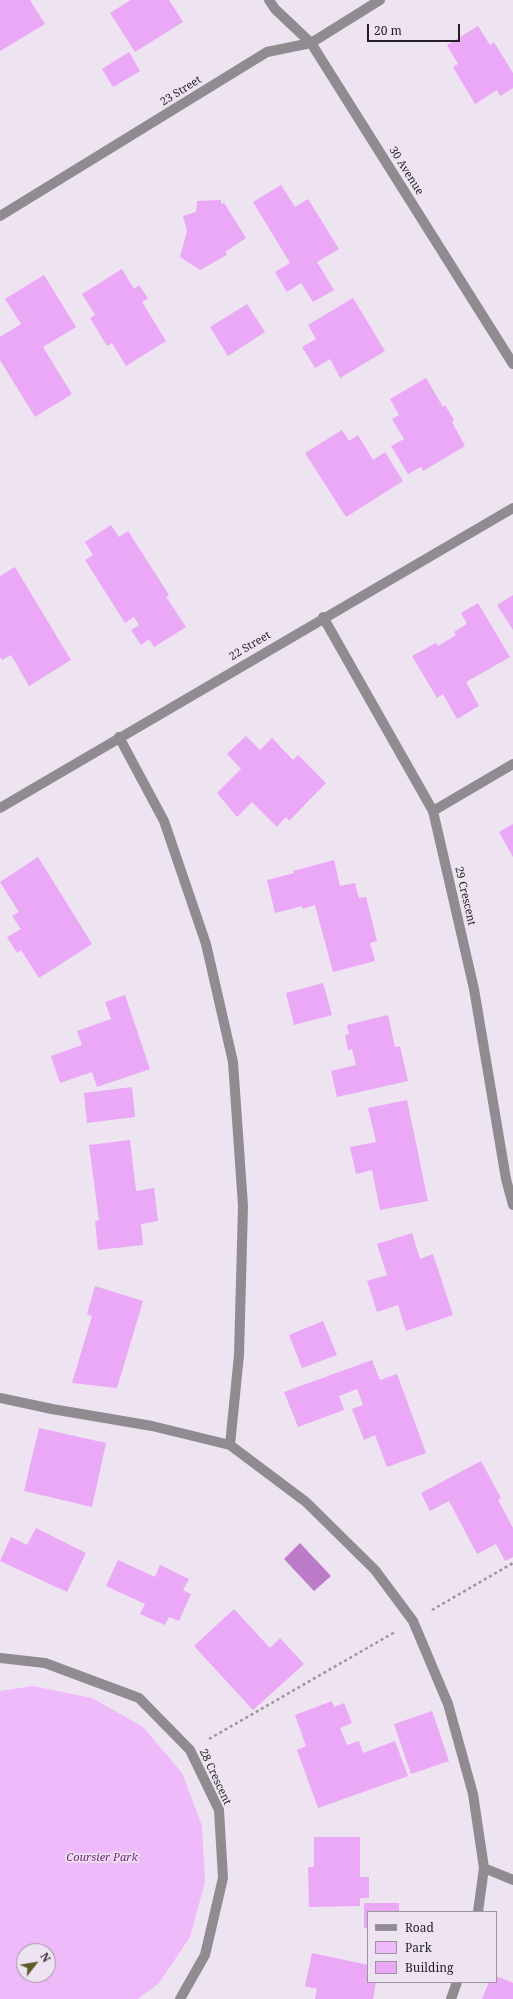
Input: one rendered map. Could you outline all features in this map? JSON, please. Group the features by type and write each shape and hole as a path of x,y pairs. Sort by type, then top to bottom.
{"street":[{"name":"30 Avenue","path":"269,0 275,9 311,43 513,364"},
{"name":"23 Street","path":"0,216 267,52 311,43 380,0"},
{"name":"22 Street","path":"0,808 322,617 513,508"},
{"name":"29 Crescent","path":"322,617 433,811 474,989 506,1179 513,1206"},
{"path":"119,737 164,821 206,944 233,1062 243,1206 239,1355 230,1445"},
{"path":"433,811 513,764"},
{"path":"0,1398 52,1409 152,1426 230,1445 306,1502 375,1570 413,1621 448,1704 473,1794 484,1868 478,1911"},
{"name":"28 Crescent","path":"0,1658 45,1663 139,1698 190,1750 219,1810 223,1878 205,1955 180,1999"},
{"path":"484,1868 513,1880"},
{"path":"451,1999 457,1983"}],"path":[{"path":"190,1750 513,1563"}],"green space":[{"name":"Coursier Park","path":"33,1686 92,1698 143,1727 182,1773 202,1826 205,1882 190,1937 159,1983 138,1999 0,1999 0,1691"}],"shaded area":[{"path":"300,1543 331,1576 314,1591 284,1559"}],"building":[{"path":"0,0 30,0 45,24 0,51"},
{"path":"131,0 169,0 183,22 135,52 110,13"},
{"path":"478,26 490,45 494,42 513,73 513,88 500,96 497,90 475,104 453,67 458,64 447,45"},
{"path":"129,52 140,71 113,87 102,69"},
{"path":"281,185 295,207 308,199 339,249 317,262 334,290 313,302 301,283 287,292 275,272 290,263 253,202"},
{"path":"221,200 221,204 224,203 246,238 225,252 227,255 200,270 180,257 187,231 183,216 196,212 197,201"},
{"path":"122,269 134,289 139,285 148,298 142,302 166,341 126,366 112,343 107,346 90,318 95,315 82,294"},
{"path":"44,275 76,327 43,347 72,394 35,417 0,360 0,337 21,324 5,299"},
{"path":"353,298 385,351 340,378 330,359 315,368 302,347 316,339 308,325"},
{"path":"247,304 265,332 228,356 210,327"},
{"path":"426,378 443,407 445,405 454,420 452,422 465,446 423,471 421,467 408,474 391,446 404,439 392,419 399,415 390,399"},
{"path":"342,430 349,441 358,435 373,460 385,452 403,481 346,517 305,453"},
{"path":"111,525 119,537 128,531 169,595 166,597 186,627 154,647 149,639 141,645 131,630 139,625 134,617 125,623 85,560 93,555 85,542"},
{"path":"15,567 71,660 29,686 11,655 2,660 0,657 0,576"},
{"path":"513,595 513,630 497,605"},
{"path":"478,603 510,657 466,682 479,706 457,719 443,694 437,698 412,656 436,643 438,646 456,635 454,632 467,624 461,613"},
{"path":"246,736 260,750 272,738 293,760 298,755 326,783 289,821 286,817 277,827 252,802 237,817 217,793 241,769 227,754"},
{"path":"513,824 513,857 499,832"},
{"path":"38,857 92,944 39,978 21,950 17,953 7,937 21,929 12,916 19,912 0,882"},
{"path":"334,860 340,886 355,883 359,898 366,897 377,941 370,943 375,961 333,972 315,905 303,909 302,906 275,913 267,880"},
{"path":"323,983 332,1015 294,1025 286,993"},
{"path":"125,995 150,1069 97,1087 92,1072 60,1083 51,1056 82,1045 77,1031 111,1019 105,1002"},
{"path":"388,1015 395,1047 400,1046 408,1081 337,1097 331,1071 356,1065 352,1049 348,1050 345,1035 349,1034 347,1025"},
{"path":"132,1087 135,1117 87,1123 84,1093"},
{"path":"407,1100 428,1201 380,1210 372,1170 356,1174 350,1147 376,1142 368,1108"},
{"path":"130,1140 136,1191 154,1188 158,1221 141,1224 143,1245 98,1250 95,1221 99,1220 89,1145"},
{"path":"412,1233 420,1259 433,1254 453,1315 406,1331 398,1305 377,1312 367,1281 387,1275 377,1244"},
{"path":"95,1286 143,1301 117,1388 72,1383 92,1316 87,1314"},
{"path":"323,1321 337,1355 302,1368 289,1335"},
{"path":"372,1360 380,1380 397,1374 426,1453 387,1467 375,1435 364,1440 352,1409 363,1405 357,1389 339,1396 344,1410 298,1427 284,1392"},
{"path":"39,1428 106,1443 92,1507 24,1491"},
{"path":"481,1461 501,1498 498,1500 513,1528 513,1557 505,1561 496,1544 477,1554 449,1501 430,1511 421,1493"},
{"path":"36,1528 86,1553 67,1592 0,1561 11,1537 27,1545"},
{"path":"118,1560 155,1577 160,1565 189,1579 183,1590 191,1594 179,1621 169,1617 165,1625 140,1614 145,1604 106,1586"},
{"path":"234,1609 270,1648 280,1638 304,1664 253,1710 194,1646"},
{"path":"332,1701 334,1707 344,1703 352,1723 340,1728 347,1745 359,1741 363,1753 395,1741 408,1776 318,1808 297,1750 306,1746 295,1715"},
{"path":"432,1711 449,1761 411,1774 394,1724"},
{"path":"314,1837 360,1837 360,1877 369,1877 369,1898 360,1898 360,1906 309,1907 308,1867 314,1867"},
{"path":"364,1903 399,1903 399,1911 367,1911 367,1928 364,1928"},
{"path":"312,1953 367,1965 367,1983 376,1983 373,1999 315,1999 317,1989 305,1986"},
{"path":"497,1976 513,1983 513,1999 482,1999 489,1983 497,1983"}]}
